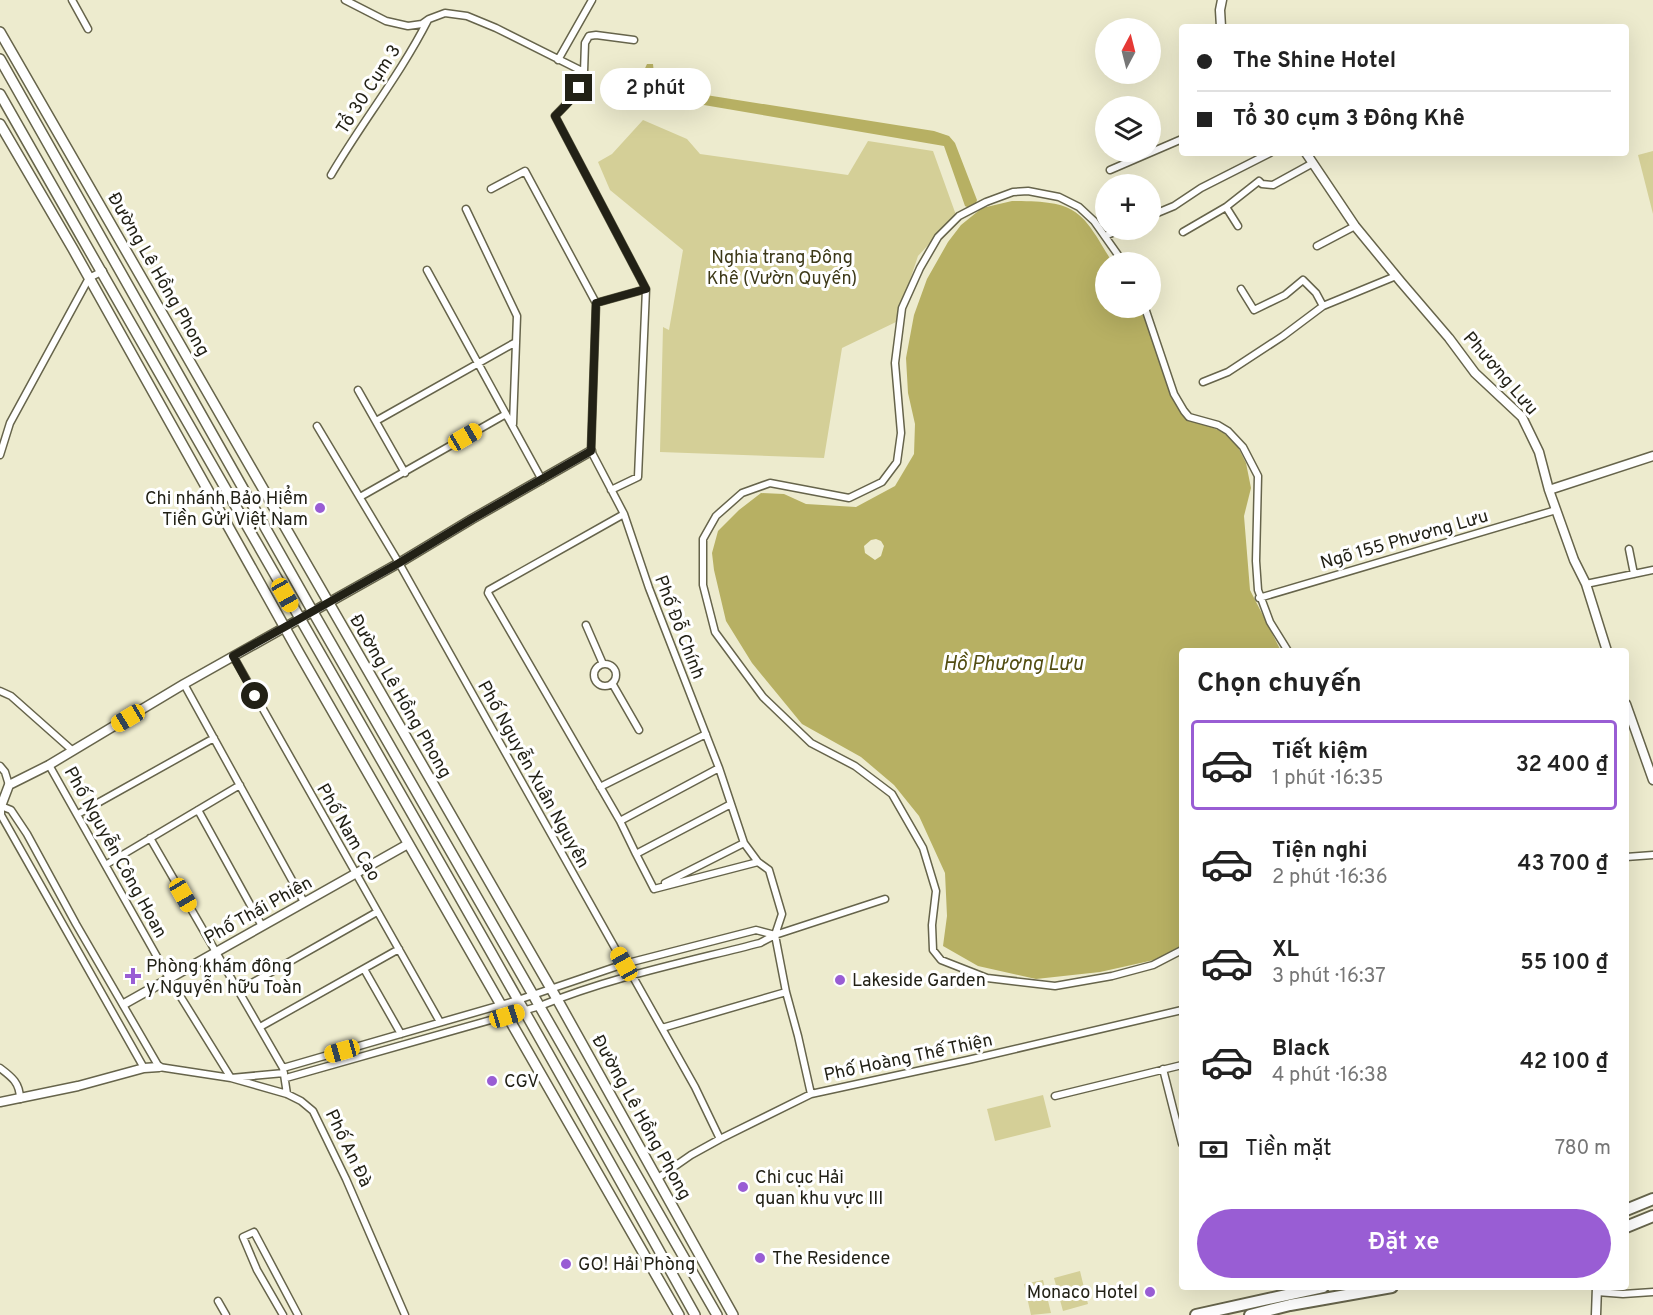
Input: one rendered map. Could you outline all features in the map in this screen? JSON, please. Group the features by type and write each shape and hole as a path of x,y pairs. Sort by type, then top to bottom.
{"highway":[{"path":"1629,1209 1653,1199"},
{"path":"1629,1226 1653,1216"},
{"path":"1196,1315 1299,1290"},
{"path":"1250,1315 1290,1305 1375,1290"}],"main road":[{"name":"Đường Lê Hồng Phong","path":"0,32 557,999 733,1315"},
{"name":"Đường Lê Hồng Phong","path":"0,59 313,612 717,1315"},
{"path":"0,94 524,1010 695,1315"},
{"path":"0,124 408,844 679,1315"},
{"path":"660,1282 673,1275"}],"street":[{"path":"72,0 88,29"},
{"path":"345,0 386,21 408,26 422,24 445,13 467,16 584,72"},
{"path":"558,60 592,0"},
{"path":"1221,24 1222,0"},
{"name":"Tổ 30 Cụm 3","path":"331,175 429,19"},
{"path":"580,23 585,43 582,81 575,95 555,116 646,289 638,477 611,490"},
{"path":"585,43 589,36 596,35 634,40"},
{"path":"1110,170 1179,140"},
{"path":"1161,211 1264,156"},
{"name":"Phương Lưu","path":"1308,156 1355,226 1449,338 1475,373 1522,417 1539,452 1549,490 1574,560 1586,584 1607,648"},
{"path":"1182,232 1226,207 1259,181 1262,184 1273,185 1313,163"},
{"path":"491,189 525,171 596,303 646,289"},
{"path":"1095,222 1070,201 1028,190 1013,192 986,202 959,216 938,237 920,268 902,308 895,363 901,433 897,462 882,482 849,498 770,483 742,493 716,516 703,539 703,585 715,632 763,698 811,743 855,766 892,794 923,848 930,869 936,891 932,925 933,950 941,960 987,978 1055,986 1112,976 1153,965 1179,952"},
{"path":"1226,207 1238,226"},
{"path":"466,209 517,316 513,425"},
{"path":"1317,246 1355,226"},
{"path":"427,270 542,480"},
{"path":"0,455 10,423 89,278 103,271"},
{"path":"1203,382 1228,372 1283,336 1323,306 1396,276"},
{"path":"1241,289 1254,310 1285,295 1303,279 1316,293 1323,306"},
{"name":"Phố Đỗ Chính","path":"596,303 591,451 624,514 653,597 719,768 744,843 758,862 769,870 782,914 775,935 786,992 811,1094"},
{"path":"1148,318 1174,394 1184,411 1190,417 1218,425 1228,432 1243,447 1258,476 1256,561 1260,598 1270,622 1286,648"},
{"path":"376,421 516,342"},
{"path":"358,390 405,473"},
{"path":"360,497 506,414"},
{"name":"Phố Nguyễn Xuân Nguyên","path":"317,426 399,563 662,1028 720,1139"},
{"path":"9,785 50,765 184,684 300,620 591,451"},
{"path":"1549,490 1653,456"},
{"name":"Ngõ 155 Phương Lưu","path":"1260,598 1556,510"},
{"path":"624,514 489,590 488,593 620,821 654,889"},
{"path":"1629,549 1634,574"},
{"path":"1586,584 1653,570"},
{"path":"586,625 603,664"},
{"name":"Phố Nam Cao","path":"233,656 440,1022"},
{"path":"603,664 610,665 615,670 616,677 612,683 601,685 594,678 597,667 603,664"},
{"path":"612,683 639,730"},
{"path":"184,684 304,902"},
{"path":"0,691 11,696 73,751"},
{"path":"1629,714 1653,780"},
{"path":"600,788 706,734"},
{"path":"78,814 214,738"},
{"name":"Phố Nguyễn Công Hoan","path":"50,765 170,978 231,1078"},
{"path":"0,766 5,772 9,785 1,815 144,1068"},
{"path":"620,821 719,768"},
{"path":"107,864 240,785"},
{"path":"636,854 731,804"},
{"path":"0,1102 78,1086 144,1068 159,1067 27,834 11,810 2,806"},
{"path":"198,810 262,926"},
{"path":"150,838 260,1027 284,1073 287,1094"},
{"path":"654,889 744,843"},
{"name":"Phố Thái Phiên","path":"124,1004 408,844"},
{"path":"1629,857 1653,855"},
{"path":"654,889 758,862"},
{"path":"231,1078 284,1073 413,1042 540,1006 632,975 760,943 775,935 885,899"},
{"path":"238,991 377,912"},
{"path":"284,1073 408,1031 518,1000 624,964 756,930 775,935"},
{"path":"260,1027 399,949"},
{"path":"364,969 401,1034"},
{"path":"662,1028 786,992"},
{"name":"Phố Hoàng Thế Thiện","path":"658,1178 691,1155 720,1139 811,1094 1179,1011"},
{"path":"408,1031 413,1042"},
{"path":"1055,1096 1179,1066"},
{"name":"Phố An Đà","path":"159,1067 231,1078 287,1094 301,1101 313,1111 322,1126 405,1315"},
{"path":"0,1068 15,1079 20,1090 20,1099"},
{"path":"1163,1070 1179,1124"},
{"path":"283,1315 257,1270 243,1237 254,1232 297,1315"},
{"path":"1596,1315 1597,1290"},
{"path":"1602,1290 1623,1294 1653,1292"},
{"path":"218,1301 226,1315"}],"green space":[{"name":"Nghia trang Đông Khê (Vườn Quyến)","path":"643,120 687,139 700,154 848,175 868,141 933,151 956,215 918,256 896,322 842,348 824,458 660,452 663,327 669,330 683,250 610,190 598,162 612,154"},
{"path":"1653,151 1653,214 1638,155"},
{"path":"1043,1095 1051,1127 995,1141 987,1109"},
{"path":"1080,1271 1088,1304 1063,1311 1054,1278"},
{"path":"1043,1280 1051,1313 1031,1315 1024,1284"}],"water":[{"path":"647,64 653,64 655,83 662,88 934,131 949,136 955,143 977,200 975,207 971,209 965,206 944,146 651,96 643,80"},
{"name":"Hồ Phương Lưu","path":"1012,201 1034,201 1064,206 1075,212 1084,219 1095,235 1095,240 1098,240 1106,252 1095,252 1095,318 1145,318 1182,415 1223,432 1238,447 1246,463 1251,488 1244,516 1250,590 1279,648 1179,648 1179,948 1154,960 1100,972 1036,979 978,966 943,946 947,916 945,873 919,816 894,785 861,757 802,724 752,663 726,621 712,553 718,531 739,510 761,493 784,494 806,504 856,507 895,486 914,454 915,424 908,393 906,358 914,315 927,279 948,242 961,225 982,208","holes":["871,540 881,541 884,546 881,556 875,560 865,553 864,546"]}],"place":[{"name":"Chi nhánh Bảo Hiểm Tiền Gửi Việt Nam","path":"320,508"},
{"name":"Phòng khám đông y Nguyễn hữu Toàn","path":"133,976"},
{"name":"Lakeside Garden","path":"840,980"},
{"name":"CGV","path":"492,1081"},
{"name":"Chi cục Hải quan khu vực III","path":"743,1187"},
{"name":"The Residence","path":"760,1258"},
{"name":"GO! Hải Phòng","path":"566,1264"},
{"name":"Monaco Hotel","path":"1150,1292"}],"route":[{"path":"255,696 233,656 591,451 596,303 646,289 555,116 579,88"}]}
